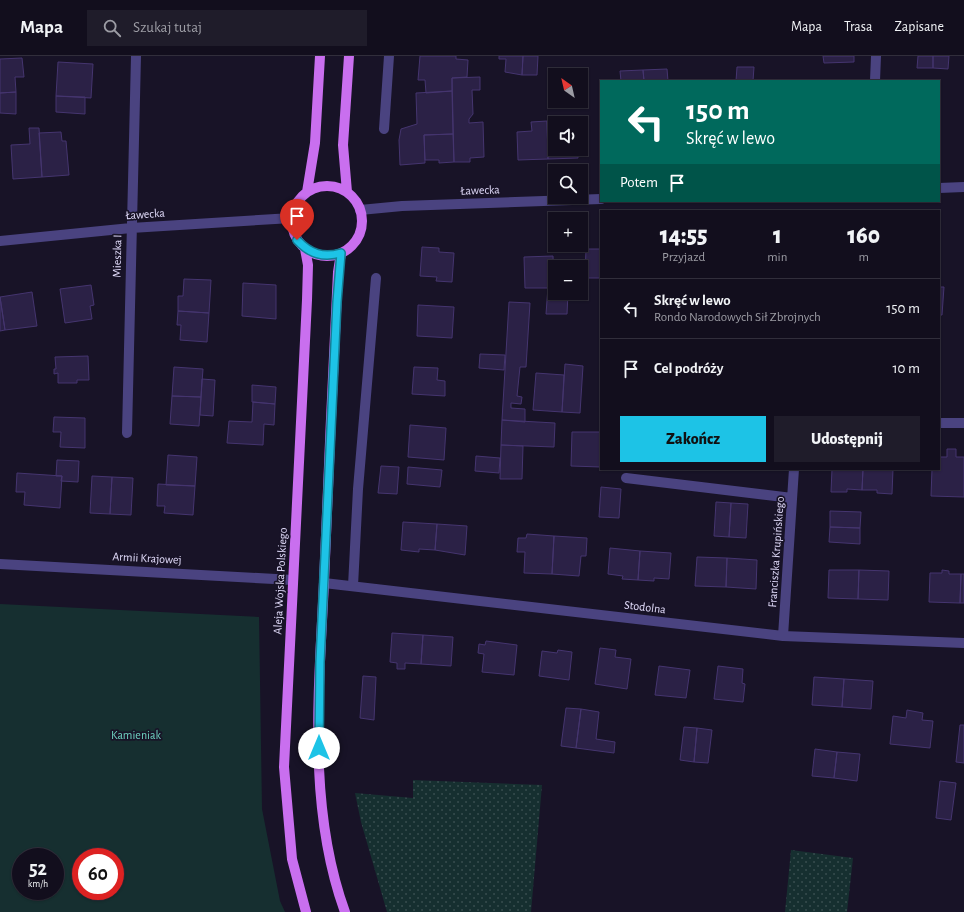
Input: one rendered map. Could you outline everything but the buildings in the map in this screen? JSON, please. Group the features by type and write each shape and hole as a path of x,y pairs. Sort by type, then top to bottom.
{"main road":[{"path":"307,192 315,143 320,56"},
{"path":"347,192 343,145 349,56"},
{"path":"327,186 347,192 357,203 360,210 362,223 359,235 352,245 341,253 329,256 316,255 305,249 297,240 293,230 292,218 296,204 307,192 316,187 327,186"},
{"name":"Aleja Wojska Polskiego","path":"305,249 308,265 307,300 285,729 284,786 292,859 306,912"},
{"path":"341,253 337,302 319,703 321,781 326,836 334,875 345,912"}],"street":[{"name":"Mieszka I","path":"127,433 136,56"},
{"path":"384,129 389,56"},
{"path":"875,80 876,56"},
{"path":"940,188 964,187"},
{"name":"Ławecka","path":"360,210 402,206 600,199"},
{"name":"Ławecka","path":"0,241 131,228 292,218"},
{"path":"353,586 358,490 376,278"},
{"path":"940,422 964,424"},
{"name":"Franciszka Krupińskiego","path":"783,636 794,470"},
{"path":"626,478 792,498"},
{"name":"Armii Krajowej","path":"0,564 293,580"},
{"name":"Stodolna","path":"324,583 783,636 964,643"}],"green space":[{"name":"Kamieniak","path":"0,604 259,617 262,809 280,901 285,912 0,912"},
{"path":"413,780 542,785 531,912 387,912 361,822 355,793 413,798"},
{"path":"791,850 853,858 847,912 785,912"}],"route":[{"path":"297,240 305,249 316,255 329,256 341,253 338,272 321,627 319,748"}]}
